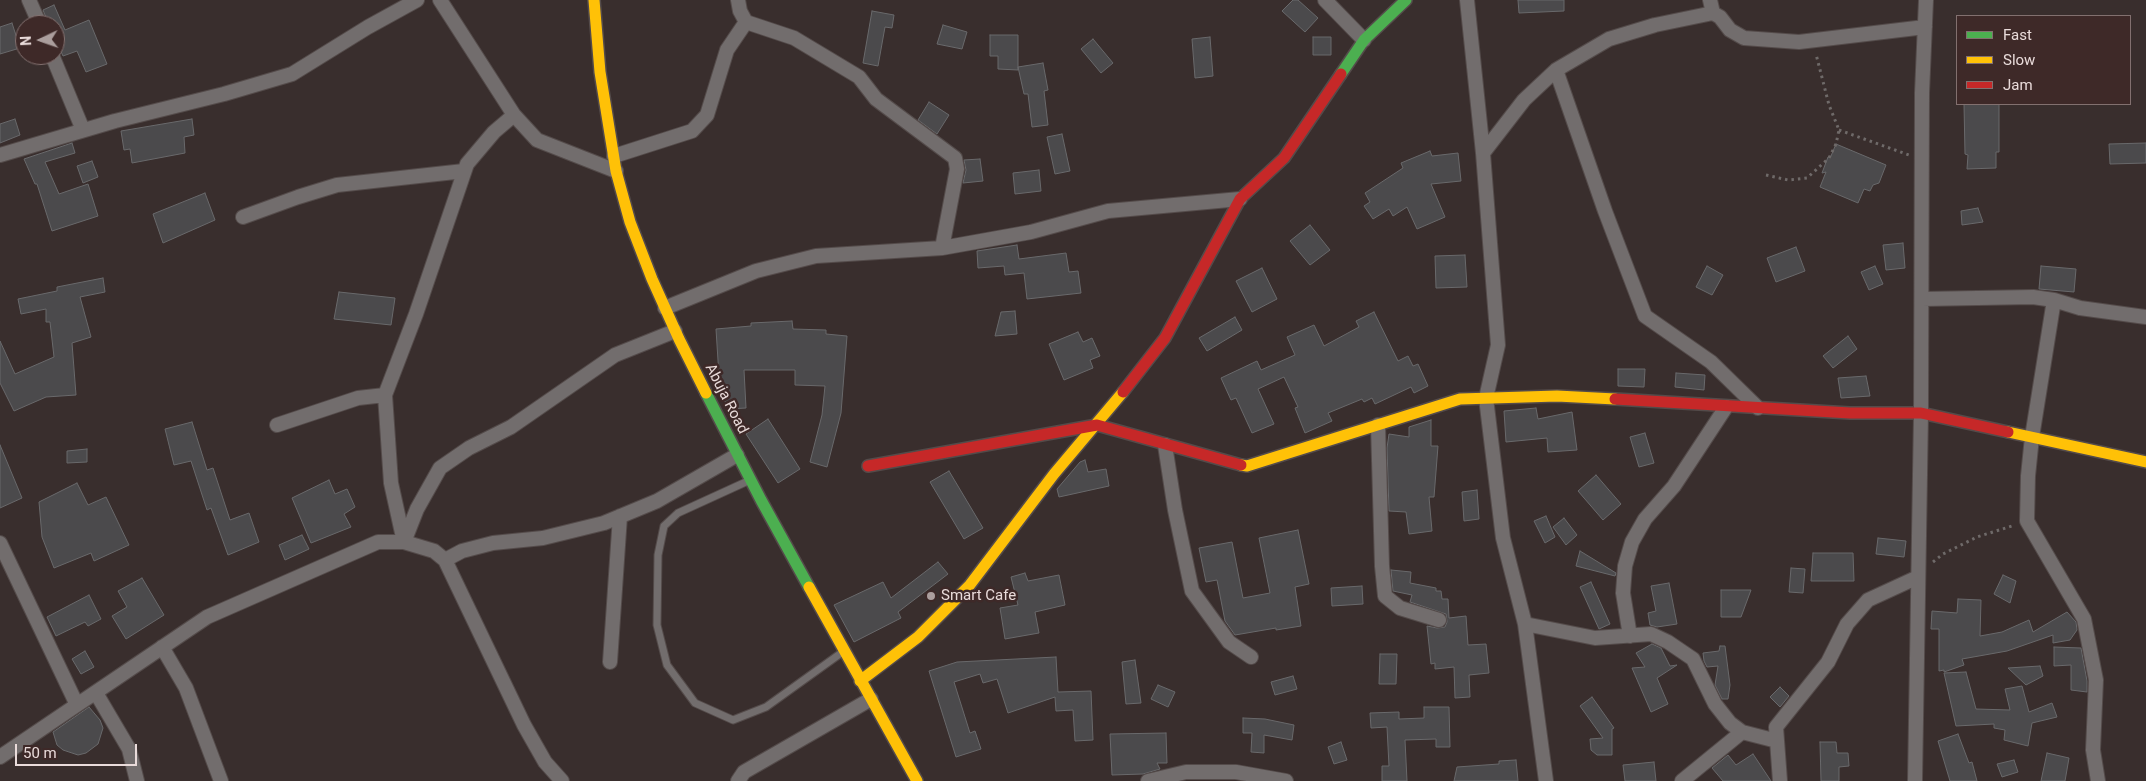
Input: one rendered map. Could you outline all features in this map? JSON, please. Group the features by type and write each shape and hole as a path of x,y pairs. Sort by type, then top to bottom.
{"street":[{"path":"30,0 36,15"},
{"path":"440,0 514,115 537,140 616,170"},
{"name":"Abuja Road","path":"594,0 600,72 616,170 630,222 665,308 737,455 860,681 917,781"},
{"path":"738,0 740,11 746,22 794,38 859,77 876,99 955,158 957,169 942,248"},
{"path":"1325,0 1364,40"},
{"path":"860,681 918,636 969,586 1054,474 1096,425 1165,338 1240,200 1284,158 1364,40 1406,0"},
{"path":"1467,0 1484,153 1498,345 1486,398 1503,538 1525,624 1546,781"},
{"path":"1915,781 1921,413 1922,93 1926,0"},
{"path":"0,155 83,130 272,82 292,74 408,2"},
{"path":"1484,153 1524,100 1556,70 1609,39 1712,6 1730,30 1744,38 1771,41 1813,41 1925,27"},
{"path":"614,156 692,131 707,115 727,50 746,22"},
{"path":"56,65 83,130"},
{"path":"1556,70 1605,211 1645,316 1711,362 1758,408"},
{"path":"404,542 391,483 385,395 416,314 467,164 494,132 514,115"},
{"path":"243,217 337,185 464,172"},
{"path":"665,308 756,271 816,256 942,248 1032,232 1108,212 1240,200"},
{"path":"1922,299 2033,297 2054,300 2080,308 2146,317"},
{"path":"2054,300 2032,437 2028,476 2027,521 2084,619 2096,680 2094,750 2098,781"},
{"path":"404,542 417,509 440,468 469,448 511,427 615,355 675,331"},
{"path":"277,425 358,398 385,395"},
{"path":"868,466 1096,425 1247,466 1460,398 1556,396 1850,413 1921,413 2146,462"},
{"path":"1630,636 1623,593 1625,566 1632,542 1645,519 1674,486 1726,407"},
{"path":"1378,425 1382,566 1385,596 1400,608 1439,620"},
{"path":"1166,445 1175,510 1192,590 1229,642 1251,657"},
{"path":"445,560 462,551 493,543 543,538 604,523 657,501 737,455"},
{"path":"610,662 620,516"},
{"path":"0,757 207,617 378,542 404,542 434,551 445,560 524,725 546,762 562,781"},
{"path":"0,544 77,705"},
{"path":"1780,781 1776,727 1828,662 1847,624 1868,600 1918,576"},
{"path":"1525,624 1595,638 1651,634 1668,642 1693,659 1714,704 1730,722 1742,732 1777,741"},
{"path":"162,647 186,688 221,781"},
{"path":"96,693 129,750 137,781"},
{"path":"738,781 744,772 871,699"},
{"path":"1682,781 1742,732"},
{"path":"1148,781 1186,772 1236,772 1286,781"}],"lane":[{"path":"751,480 678,513 664,526 658,555 657,625 667,665 695,703 733,720 766,707 844,651"}],"path":[{"path":"1766,175 1788,180 1807,178 1830,158 1839,130 1829,104 1813,41"},
{"path":"1839,130 1923,161"},
{"path":"1918,576 1943,554 1977,537 2027,521"}],"building":[{"path":"1293,0 1298,0 1318,18 1305,32 1282,11"},
{"path":"1518,0 1564,0 1564,11 1519,13"},
{"path":"54,5 58,15 45,15 43,10"},
{"path":"872,11 894,15 892,28 885,27 878,66 863,63"},
{"path":"89,20 107,64 86,72 77,51 65,55 65,30"},
{"path":"12,23 15,32 15,50 0,54 0,27"},
{"path":"943,25 967,32 962,49 937,44"},
{"path":"990,35 1018,35 1018,70 998,69 998,56 990,56"},
{"path":"1210,37 1213,76 1195,78 1192,39"},
{"path":"1313,37 1331,37 1331,55 1313,55"},
{"path":"1093,39 1113,63 1101,73 1081,49"},
{"path":"1043,63 1048,90 1044,91 1048,125 1032,127 1028,94 1024,94 1018,67"},
{"path":"929,102 949,115 937,134 918,120"},
{"path":"1964,105 1999,105 1999,152 1996,152 1996,168 1967,169 1968,155 1965,154"},
{"path":"15,119 20,135 0,143 0,124"},
{"path":"192,119 194,135 184,137 185,153 132,163 130,149 124,150 121,131"},
{"path":"1062,134 1070,171 1055,174 1047,137"},
{"path":"72,143 75,153 45,162 59,194 88,184 98,216 52,231 37,184 35,184 24,159"},
{"path":"2146,143 2146,163 2110,164 2109,144"},
{"path":"1836,144 1886,165 1879,183 1873,185 1870,191 1864,189 1858,203 1820,187 1826,172 1822,173 1828,157 1831,156"},
{"path":"1430,151 1432,156 1458,153 1461,181 1431,184 1445,217 1417,229 1407,207 1393,216 1389,209 1373,219 1364,206 1370,202 1365,193 1403,168 1401,163"},
{"path":"980,159 983,181 963,183 966,170 964,160"},
{"path":"92,161 98,177 83,183 77,166"},
{"path":"1039,170 1041,191 1015,194 1013,173"},
{"path":"205,193 215,220 163,243 153,214"},
{"path":"1978,208 1983,222 1962,225 1961,211"},
{"path":"1310,225 1330,250 1310,265 1290,241"},
{"path":"1903,243 1905,268 1886,270 1883,245"},
{"path":"1017,245 1019,259 1066,253 1069,272 1078,271 1081,293 1027,299 1024,273 1005,275 1004,266 978,268 977,251"},
{"path":"1796,247 1805,271 1776,282 1767,258"},
{"path":"1465,255 1467,287 1436,288 1435,256"},
{"path":"1707,266 1723,275 1712,295 1696,287"},
{"path":"1875,266 1883,284 1869,290 1861,272"},
{"path":"2041,266 2076,269 2074,292 2039,289"},
{"path":"1262,268 1277,299 1252,312 1236,281"},
{"path":"103,278 105,292 80,297 91,337 72,343 76,395 46,397 14,411 0,383 0,341 15,374 54,357 50,322 46,322 46,309 21,314 18,299 57,291 57,287"},
{"path":"339,292 395,298 391,325 334,319"},
{"path":"1015,311 1017,334 995,336 1001,312"},
{"path":"1374,312 1398,361 1408,356 1413,366 1418,364 1428,386 1414,393 1411,387 1375,404 1372,398 1364,402 1362,399 1328,413 1332,421 1305,433 1295,408 1298,407 1284,377 1258,389 1274,424 1252,433 1236,398 1231,400 1221,378 1257,361 1261,370 1295,355 1287,337 1314,325 1324,346 1359,327 1356,321"},
{"path":"1235,317 1242,330 1207,351 1199,338"},
{"path":"792,321 793,329 826,330 826,334 847,336 841,413 827,467 810,462 822,415 825,386 795,385 795,370 744,370 746,408 729,409 720,392 716,329 751,326 751,323"},
{"path":"1078,332 1083,342 1092,338 1100,356 1090,360 1093,368 1064,380 1049,344"},
{"path":"1848,336 1857,349 1833,368 1823,356"},
{"path":"1618,369 1645,369 1644,387 1618,386"},
{"path":"1676,373 1705,375 1704,390 1675,387"},
{"path":"1866,376 1870,396 1841,398 1838,378"},
{"path":"1536,408 1538,419 1572,412 1577,450 1548,452 1547,438 1506,442 1504,411"},
{"path":"768,419 800,469 778,483 746,434"},
{"path":"1431,420 1431,446 1438,446 1434,497 1429,497 1432,531 1409,534 1406,512 1389,511 1387,448 1389,434 1409,437 1409,427"},
{"path":"192,422 207,470 213,468 230,520 249,513 259,542 228,555 211,508 207,510 191,461 174,465 165,429"},
{"path":"1645,433 1654,463 1639,467 1630,437"},
{"path":"0,445 22,498 0,508"},
{"path":"87,449 87,462 67,463 67,451"},
{"path":"1085,460 1088,472 1106,469 1109,486 1059,497 1057,489 1080,462"},
{"path":"949,471 983,528 964,539 930,482"},
{"path":"1596,475 1621,504 1603,520 1578,491"},
{"path":"329,480 335,494 347,489 355,507 344,514 351,527 311,543 292,498"},
{"path":"77,483 88,505 106,497 129,545 94,561 91,553 54,568 42,537 39,502"},
{"path":"1477,490 1479,519 1464,521 1462,492"},
{"path":"1546,516 1555,537 1545,543 1534,521"},
{"path":"1564,518 1577,535 1566,545 1553,527"},
{"path":"1298,530 1309,584 1295,587 1301,626 1235,635 1225,621 1217,580 1206,582 1199,548 1232,542 1243,598 1270,593 1259,538"},
{"path":"302,535 309,549 285,560 279,545"},
{"path":"1878,538 1906,541 1904,557 1876,554"},
{"path":"1580,551 1616,573 1615,576 1576,566"},
{"path":"1813,553 1853,553 1854,581 1811,581"},
{"path":"938,562 948,574 898,612 901,618 854,642 834,605 883,582 891,598"},
{"path":"1791,568 1805,569 1803,593 1789,592"},
{"path":"1391,570 1411,572 1410,583 1436,588 1436,591 1441,591 1442,599 1448,599 1449,618 1466,616 1468,645 1486,644 1489,673 1469,675 1470,697 1455,698 1454,667 1435,669 1435,663 1431,664 1427,626 1445,627 1447,622 1446,614 1410,602 1412,595 1393,591"},
{"path":"1025,573 1028,581 1059,575 1065,605 1035,612 1039,633 1005,639 1000,608 1018,605 1011,577"},
{"path":"2003,575 2016,581 2010,603 1994,594"},
{"path":"142,578 164,615 126,639 112,616 127,607 118,591"},
{"path":"1591,582 1610,624 1599,629 1580,587"},
{"path":"1669,583 1677,624 1657,627 1650,625 1648,613 1656,611 1651,586"},
{"path":"1362,586 1363,604 1332,606 1331,588"},
{"path":"1721,590 1751,590 1741,617 1721,617"},
{"path":"89,595 101,619 88,626 85,622 56,636 47,617"},
{"path":"1958,599 1981,600 1980,636 2002,632 2029,620 2033,632 2067,612 2076,622 2077,630 2070,640 2053,643 2053,635 2007,651 1962,659 1964,665 1944,672 1944,670 1939,671 1939,629 1931,629 1932,611 1957,613"},
{"path":"1652,644 1661,648 1670,666 1677,665 1657,678 1668,704 1651,712 1632,668 1645,667 1636,653"},
{"path":"1720,646 1725,646 1730,685 1728,699 1722,699 1715,685 1718,666 1707,667 1704,661 1703,653 1719,651"},
{"path":"2054,647 2081,648 2087,692 2071,690 2071,665 2054,666"},
{"path":"85,651 94,667 81,674 72,659"},
{"path":"1380,654 1397,654 1396,684 1379,684"},
{"path":"1056,657 1058,692 1091,691 1093,740 1075,741 1073,710 1056,711 1055,697 1008,713 997,679 983,683 980,674 954,682 970,733 975,731 981,749 956,757 929,671 957,662"},
{"path":"1135,660 1141,703 1126,704 1122,662"},
{"path":"2040,666 2043,676 2026,685 2008,668"},
{"path":"1966,672 1976,709 2010,710 2005,689 2022,686 2029,712 2052,703 2057,717 2032,723 2028,746 2004,740 2005,730 1994,728 1994,724 1956,726 1944,673"},
{"path":"1293,676 1297,689 1275,695 1271,682"},
{"path":"1158,685 1175,692 1168,707 1151,699"},
{"path":"1780,687 1789,696 1780,707 1770,697"},
{"path":"1592,697 1614,728 1612,729 1612,755 1597,755 1591,750 1590,739 1603,738 1580,706"},
{"path":"89,707 100,720 103,728 98,744 86,753 78,755 63,750 57,745 53,732"},
{"path":"1424,707 1449,707 1450,747 1436,747 1436,739 1405,740 1407,781 1382,781 1382,766 1389,766 1387,727 1371,728 1370,713 1399,712 1399,719 1424,718"},
{"path":"1243,718 1265,719 1294,725 1292,740 1264,735 1264,753 1251,752 1252,733 1243,733"},
{"path":"1166,733 1167,763 1157,763 1160,769 1143,774 1112,775 1110,734"},
{"path":"1958,734 1969,763 1972,762 1977,781 1950,781 1938,741"},
{"path":"1341,742 1347,760 1334,764 1328,747"},
{"path":"1820,742 1836,742 1837,753 1848,753 1849,766 1839,767 1839,781 1821,781"},
{"path":"2047,753 2069,758 2065,781 2041,781"},
{"path":"1753,754 1771,781 1723,781 1712,768 1728,755 1736,765"},
{"path":"1516,760 1518,781 1454,781 1457,767 1499,764 1499,761"},
{"path":"2014,760 2018,772 2002,777 1997,764"},
{"path":"1654,762 1656,781 1625,781 1623,765"}],"traffic: fast":[{"path":"1341,74 1364,40 1406,0"},
{"path":"706,393 761,500 809,587"}],"traffic: slow":[{"path":"594,0 600,72 616,171 630,222 652,279 706,393"},
{"path":"860,681 918,637 969,586 1054,474 1123,392"},
{"path":"1241,465 1247,466 1460,399 1557,396 1615,399"},
{"path":"2008,432 2146,462"},
{"path":"809,587 917,781"}],"traffic: jam":[{"path":"1123,392 1165,338 1240,199 1284,158 1341,74"},
{"path":"1615,399 1850,413 1921,413 2008,432"},
{"path":"868,466 1097,425 1241,465"}],"place":[{"name":"Smart Cafe","path":"931,596"}]}
